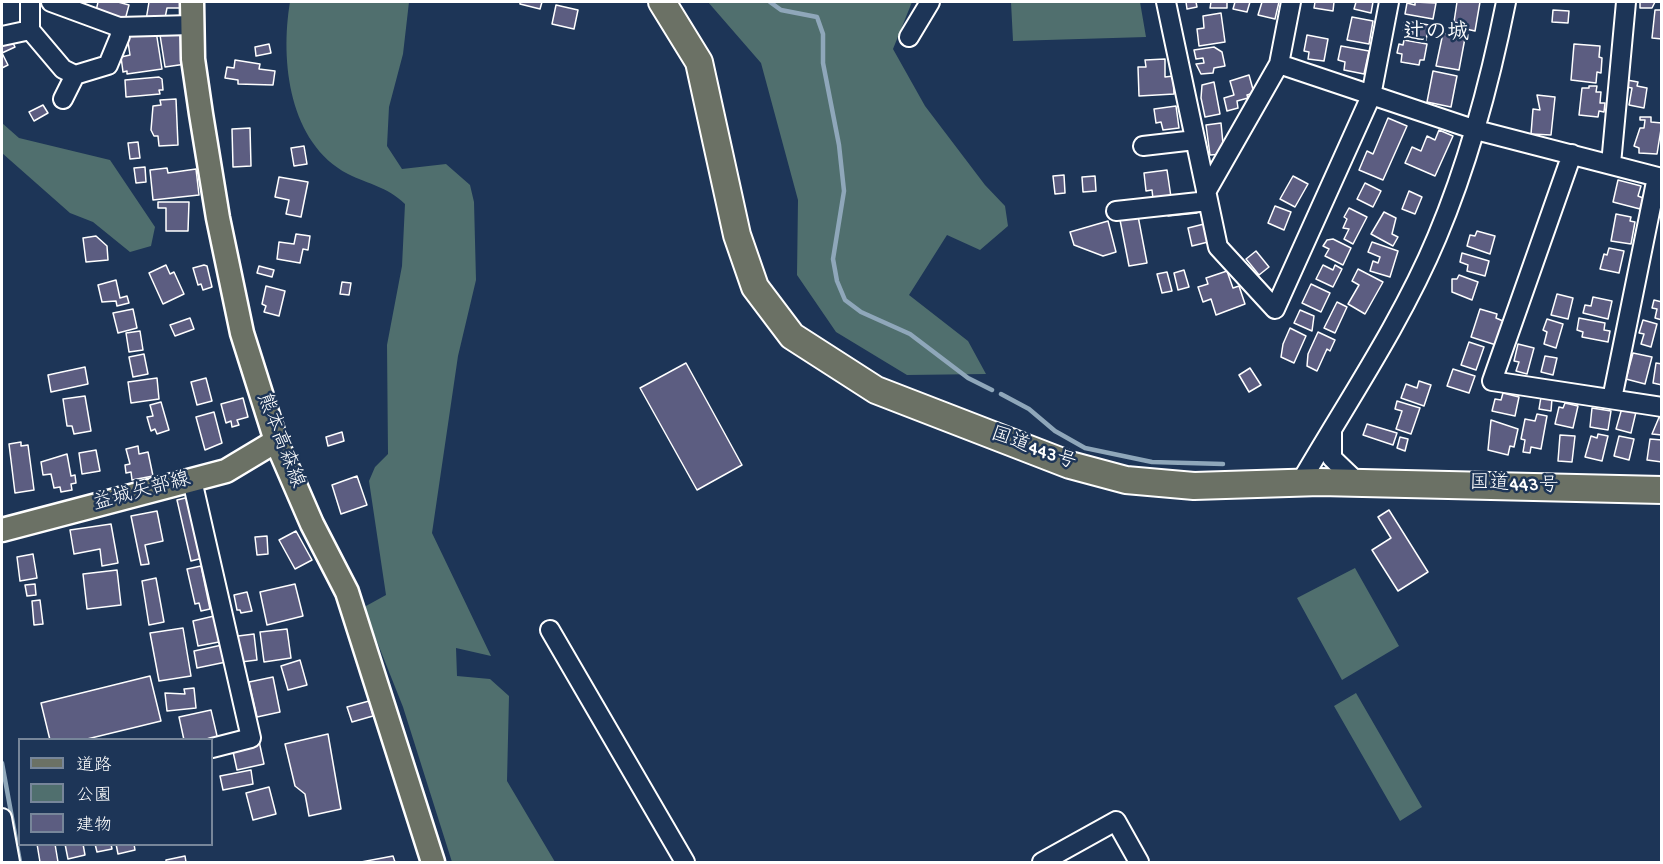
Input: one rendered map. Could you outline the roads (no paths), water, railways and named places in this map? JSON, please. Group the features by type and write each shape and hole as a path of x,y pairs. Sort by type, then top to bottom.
{"highway":[{"name":"国道443号","path":"662,2 699,62 737,235 755,287 792,336 876,390 1070,465 1126,480 1194,486 1358,483 1662,490"}],"main road":[{"name":"熊本高森線","path":"192,2 193,59 218,218 242,333 276,441 312,524 347,592 433,862"},
{"name":"益城矢部線","path":"2,530 226,471 276,441"}],"street":[{"path":"30,2 30,30 63,69 75,75 108,65 120,36 119,27"},
{"path":"51,2 119,27 191,25"},
{"path":"909,37 930,2"},
{"path":"1166,2 1218,247 1275,309 1371,96 1389,2"},
{"path":"1207,196 1279,64 1291,2"},
{"path":"1300,483 1394,324 1437,237 1476,130 1506,2"},
{"path":"1611,164 1626,2"},
{"path":"2,36 30,30"},
{"path":"1279,64 1476,130 1659,177 1612,399"},
{"path":"63,99 75,75"},
{"path":"1143,146 1195,140"},
{"path":"1572,154 1492,381 1662,407"},
{"path":"1116,212 1207,196"},
{"path":"1332,428 1332,458 1358,483"},
{"path":"192,480 251,738 213,748"},
{"path":"550,630 685,862"},
{"path":"2,818 10,862"},
{"path":"1042,862 1116,821 1140,862"}],"waterway":[{"path":"770,2 781,10 817,17 823,34 823,63 839,145 844,191 833,259 837,281 845,300 861,312 910,334 968,378 992,390"},
{"path":"1001,394 1029,409 1055,431 1085,448 1152,462 1223,464"},
{"path":"2,763 20,862"}],"district":[{"name":"辻の城","path":"1436,35"}]}
